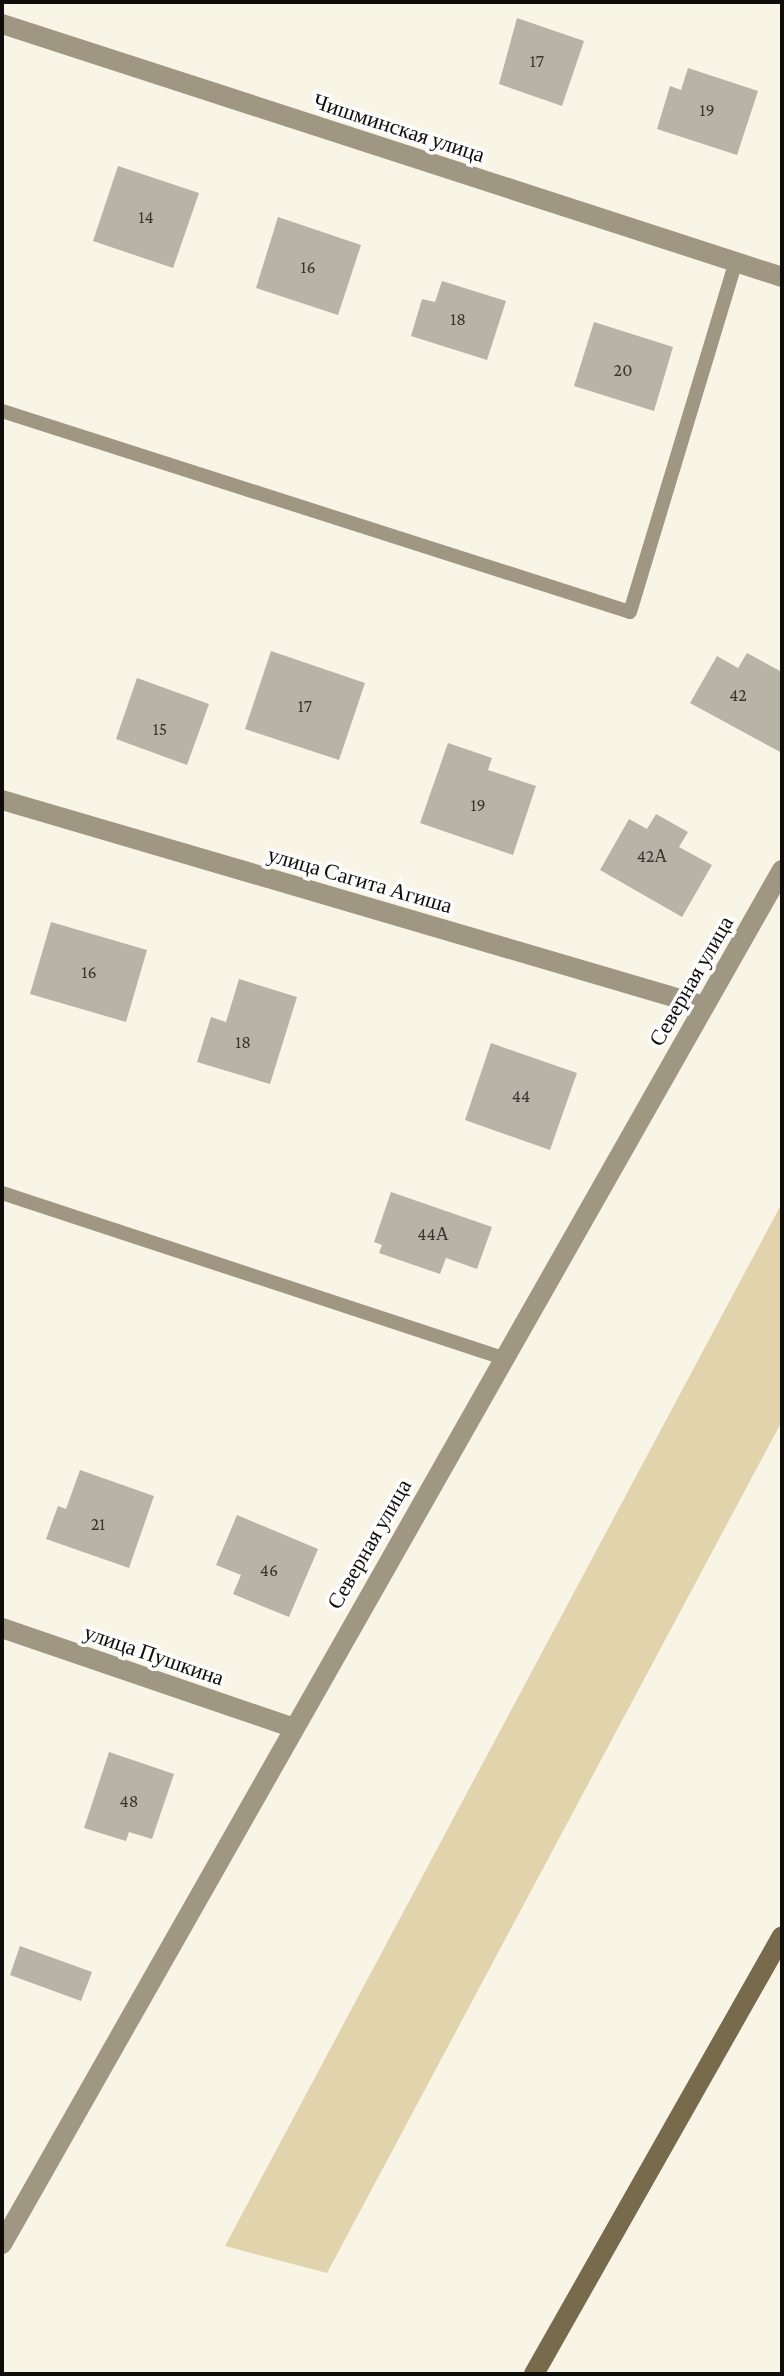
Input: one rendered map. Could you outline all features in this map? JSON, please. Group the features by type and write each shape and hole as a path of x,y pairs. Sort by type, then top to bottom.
{"main road":[{"path":"534,2374 782,1936"}],"street":[{"name":"Чишминская улица","path":"2,24 782,277"},
{"name":"улица Сагита Агиша","path":"2,800 704,1006"},
{"name":"Северная улица","path":"2,2244 291,1727 782,870"},
{"name":"улица Пушкина","path":"2,1628 291,1727"}],"lane":[{"path":"2,411 630,612 736,262"},
{"path":"2,1193 503,1358"}],"shaded area":[{"path":"782,1203 782,1421 327,2273 225,2246"}],"building":[{"path":"517,18 584,41 562,106 499,84"},
{"path":"688,68 758,91 737,155 657,129 670,86 681,90"},
{"path":"118,166 199,193 173,268 93,241"},
{"path":"278,217 361,245 338,315 256,288"},
{"path":"442,281 506,301 487,360 411,336 422,299 435,302"},
{"path":"594,322 673,347 654,411 574,386"},
{"path":"271,651 365,683 339,760 245,729"},
{"path":"747,653 782,672 782,753 690,703 717,656 738,668"},
{"path":"137,678 209,704 187,765 116,739"},
{"path":"448,743 492,758 488,770 536,786 513,855 420,823"},
{"path":"656,814 688,832 679,847 712,865 682,917 600,870 629,819 647,829"},
{"path":"51,922 147,950 126,1022 30,994"},
{"path":"239,979 297,997 270,1084 197,1062 211,1017 226,1022"},
{"path":"491,1043 577,1073 550,1150 465,1120"},
{"path":"391,1192 492,1227 477,1269 446,1258 440,1274 379,1253 382,1245 374,1242"},
{"path":"80,1470 154,1496 129,1568 46,1539 58,1506 66,1509"},
{"path":"237,1515 318,1549 289,1617 233,1594 241,1575 216,1565"},
{"path":"109,1752 174,1774 152,1839 129,1832 126,1841 84,1828"},
{"path":"20,1946 92,1972 81,2001 10,1975"}]}
